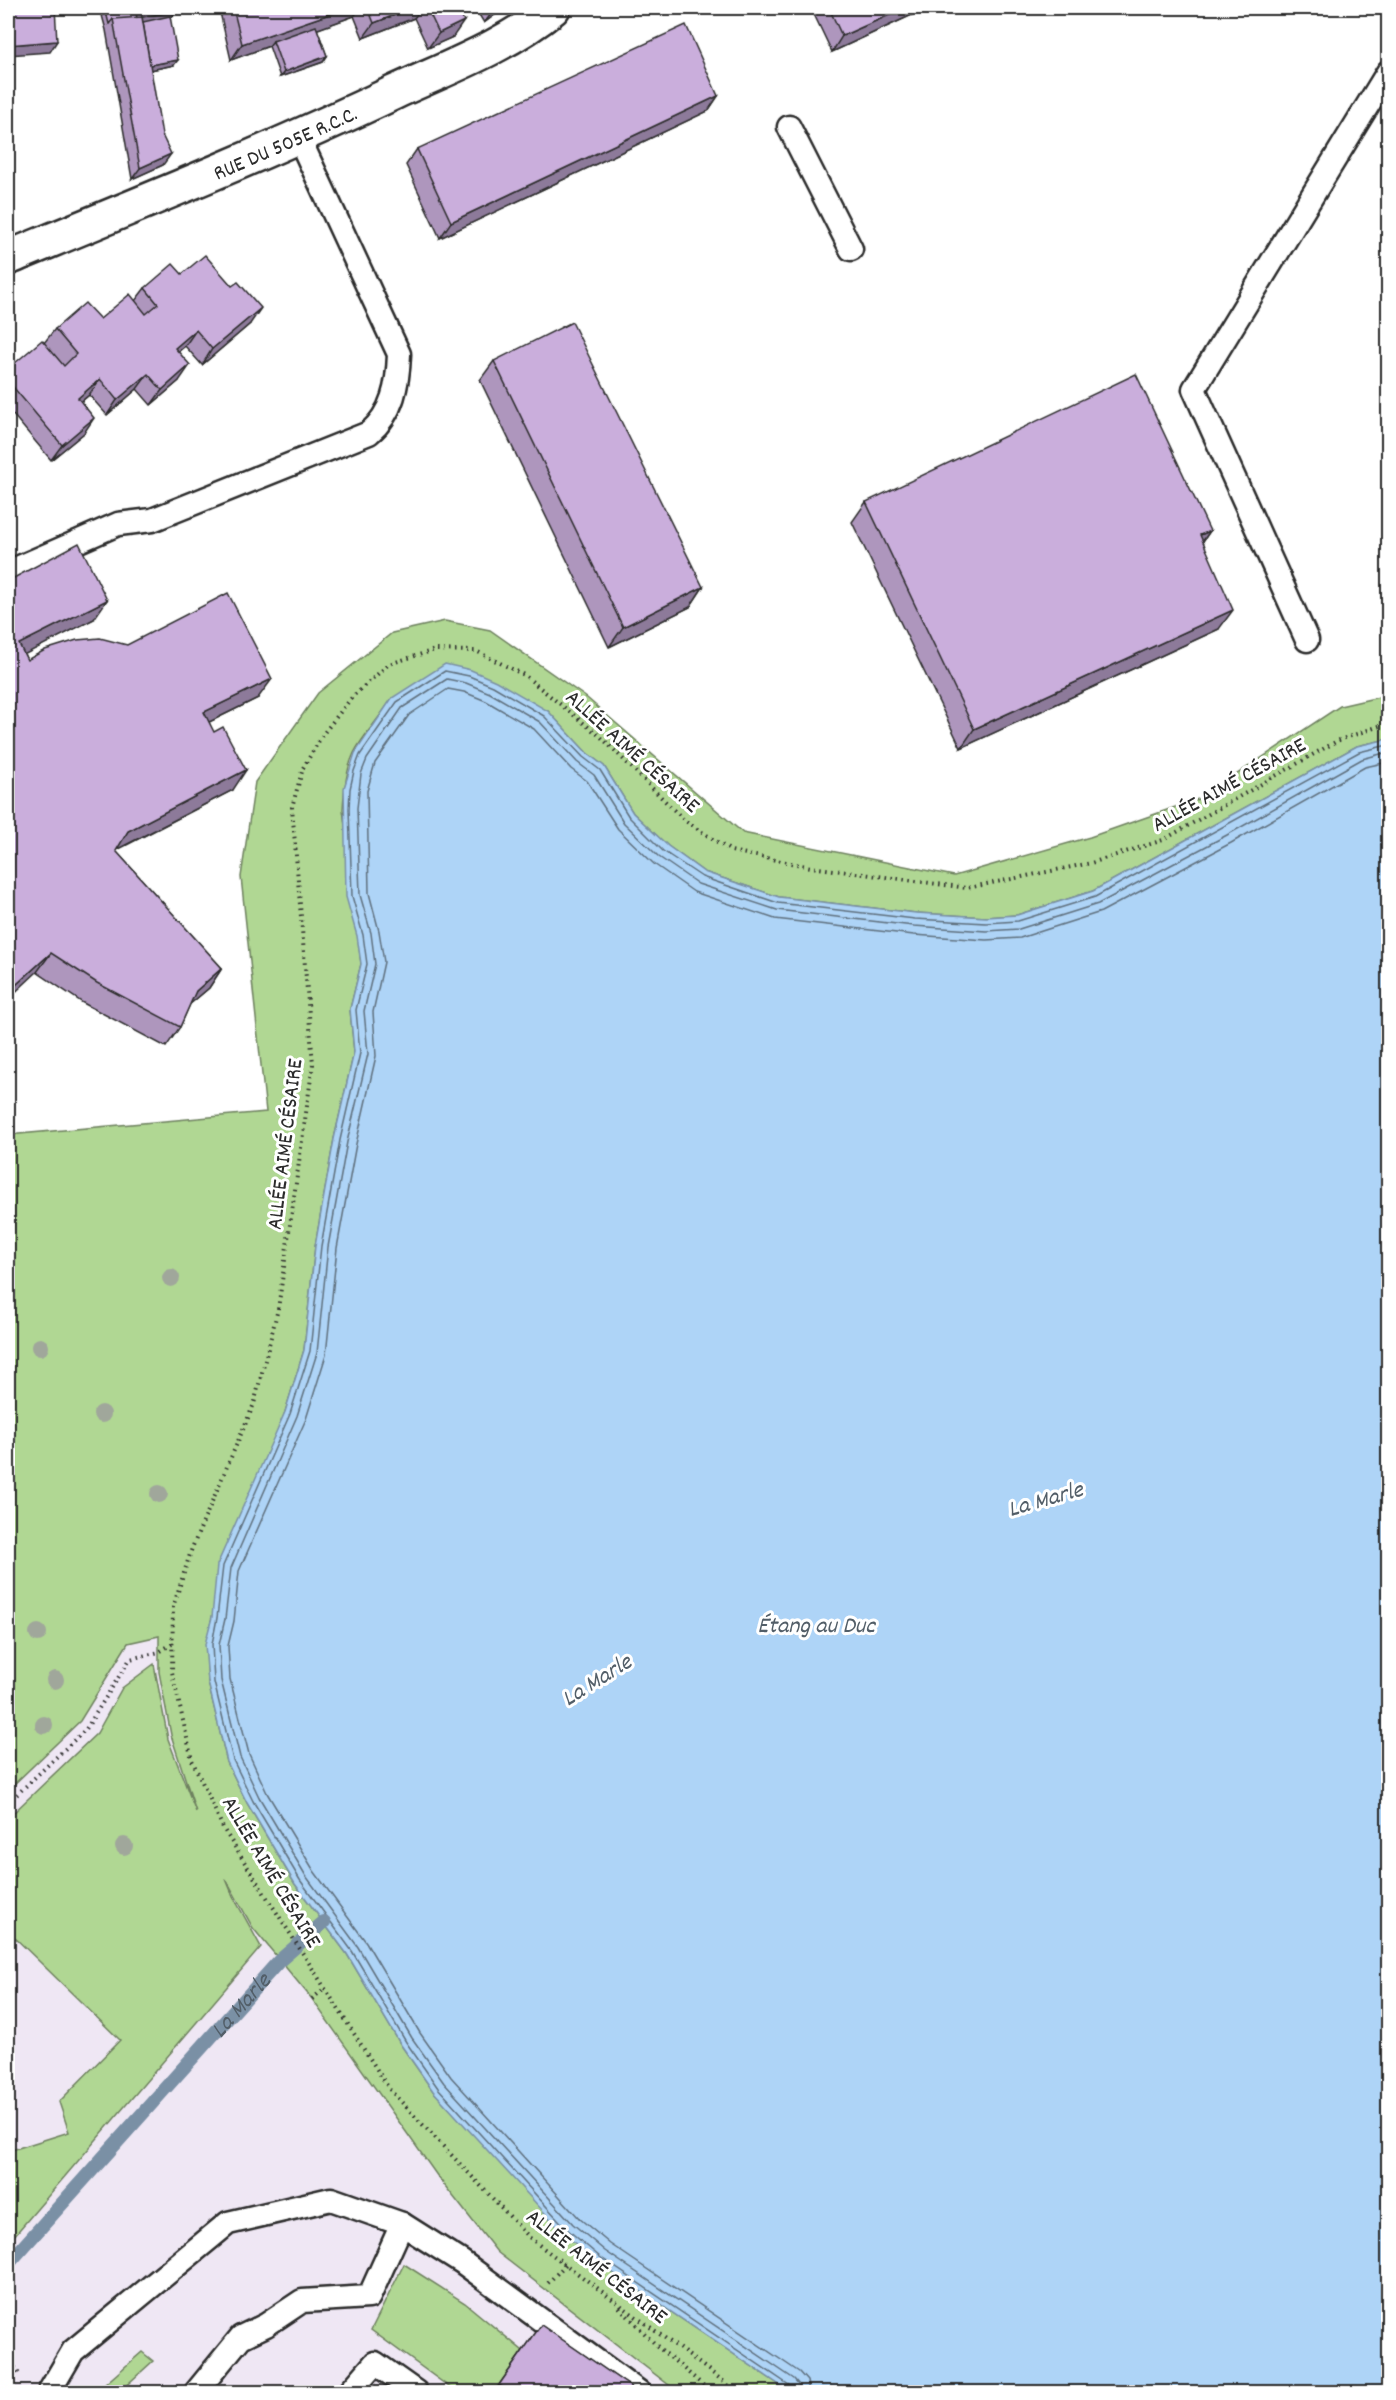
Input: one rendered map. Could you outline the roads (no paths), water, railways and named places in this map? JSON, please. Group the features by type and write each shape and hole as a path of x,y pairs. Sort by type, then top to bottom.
{"street":[{"name":"RUE DU 505E R.C.C.","path":"8,258 299,138 492,47 523,30 553,8"}],"lane":[{"path":"1307,640 1194,389 1389,72"},
{"path":"789,127 851,249"},
{"path":"8,572 118,524 152,520 348,442 369,433 382,422 398,380 399,354 299,138"},
{"path":"50,2392 72,2351 228,2223 331,2199 402,2224 462,2262 639,2392"},
{"path":"196,2392 241,2337 266,2325 302,2301 369,2296 402,2224"},
{"path":"350,2392 375,2363 416,2392"}],"water":[{"name":"Étang au Duc","path":"445,664 471,670 496,681 548,711 587,753 604,766 633,813 668,846 704,872 779,897 916,913 986,917 1017,915 1093,891 1357,746 1388,739 1388,2392 790,2392 597,2262 564,2234 433,2091 401,2045 347,1954 295,1884 247,1803 227,1762 208,1682 205,1644 212,1617 217,1565 285,1412 304,1350 315,1246 334,1139 354,1052 350,1009 361,964 357,936 346,897 344,788 355,753 392,698"}],"waterway":[{"name":"La Marle","path":"8,2264 279,1961 324,1922"}]}
